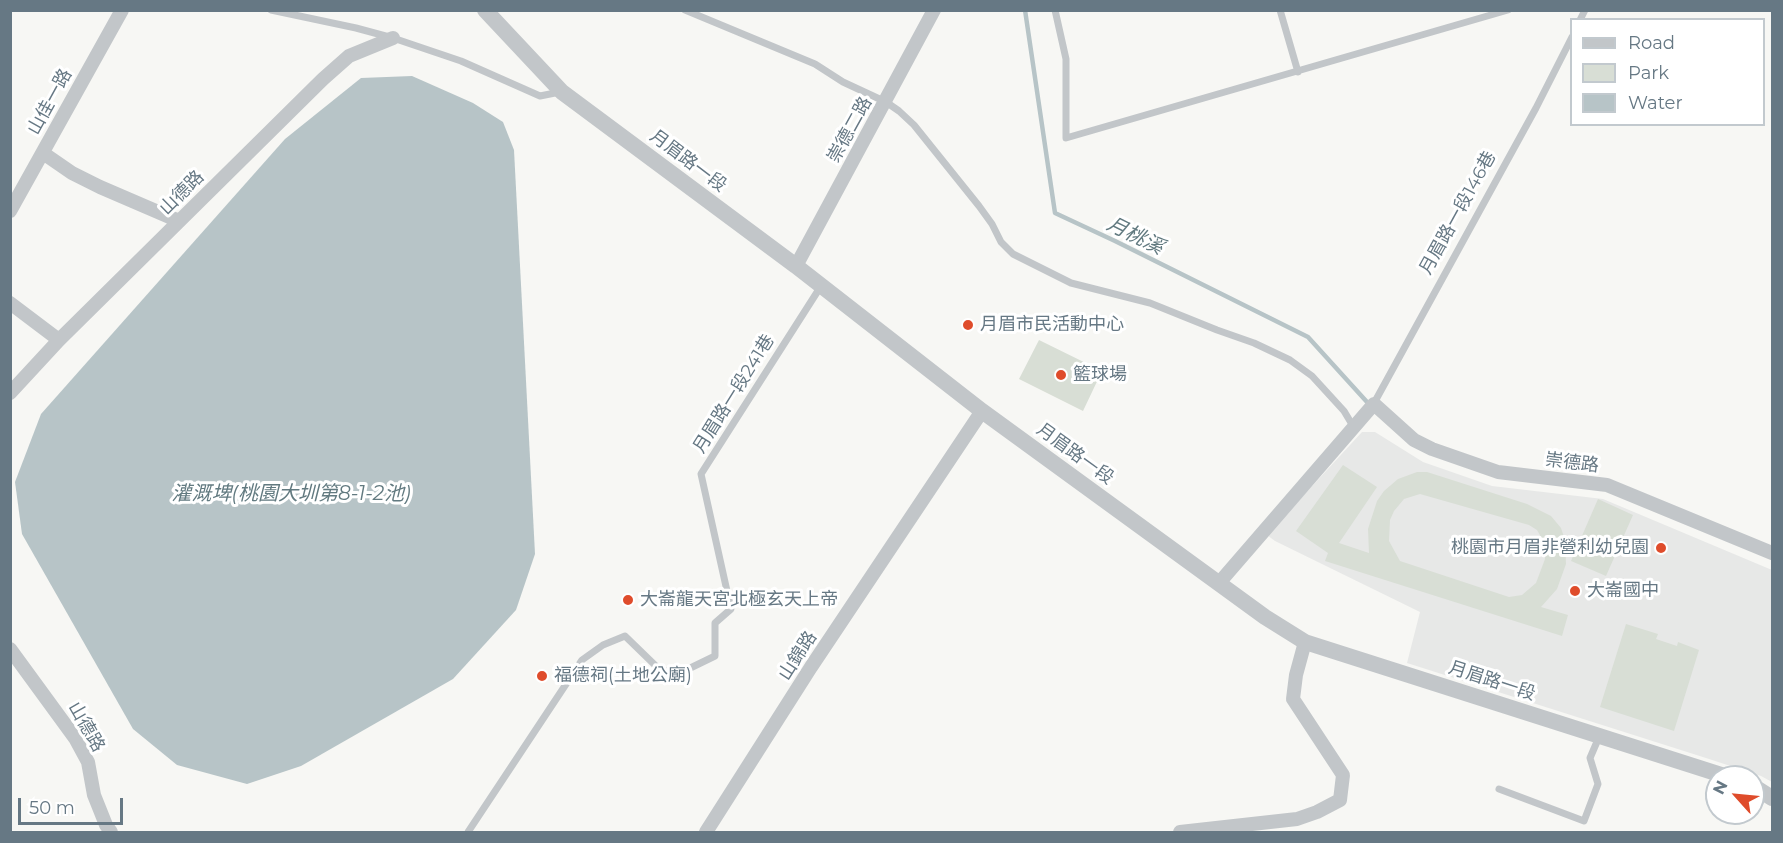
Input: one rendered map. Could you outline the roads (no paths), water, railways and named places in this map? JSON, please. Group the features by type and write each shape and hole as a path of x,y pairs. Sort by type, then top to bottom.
{"street":[{"name":"山佳一路","path":"10,211 122,10"},
{"name":"月眉路一段","path":"485,10 562,92 796,266 982,411 1265,617 1305,642 1705,770"},
{"name":"崇德二路","path":"796,266 934,10"},
{"name":"山德路","path":"10,393 59,340 349,56 393,38"},
{"path":"43,153 72,173 179,221"},
{"path":"10,303 59,340"},
{"path":"1219,583 1374,404"},
{"name":"崇德路","path":"1374,404 1414,440 1432,449 1498,472 1607,485 1773,553"},
{"name":"山錦路","path":"706,832 811,668 982,411"},
{"path":"1180,832 1297,819 1341,800 1343,775 1293,699 1296,675 1305,642"},
{"name":"山德路","path":"10,650 75,738 88,762 94,795 105,825 111,832"}],"lane":[{"path":"271,10 393,38 461,61 540,96 562,92"},
{"path":"685,10 815,64 886,102 914,125 979,206 1001,242 1013,254 1071,283 1150,303 1254,343 1290,360 1312,376 1356,423"},
{"path":"1055,10 1066,59 1066,138 1508,10"},
{"path":"1280,10 1298,72"},
{"name":"月眉路一段146巷","path":"1374,404 1536,108 1570,41"},
{"name":"月眉路一段241巷","path":"468,832 582,660 603,645 625,636 659,669 678,674 715,656 715,623 731,609 701,474 821,285"},
{"path":"1499,789 1584,821 1598,784 1590,758 1599,736"}],"water":[{"name":"灌溉埤(桃園大圳第8-1-2池)","path":"412,76 473,103 503,122 514,150 535,554 516,610 453,679 301,766 247,784 177,765 133,729 22,534 15,482 41,414 285,139 361,78"}],"waterway":[{"name":"月桃溪","path":"1025,10 1055,213 1308,337 1367,402"}],"place":[{"name":"月眉市民活動中心","path":"968,325"},
{"name":"籃球場","path":"1061,375"},
{"name":"桃園市月眉非營利幼兒園","path":"1661,548"},
{"name":"大崙國中","path":"1575,591"},
{"name":"大崙龍天宮北極玄天上帝","path":"628,600"},
{"name":"福德祠(土地公廟)","path":"542,676"}]}
